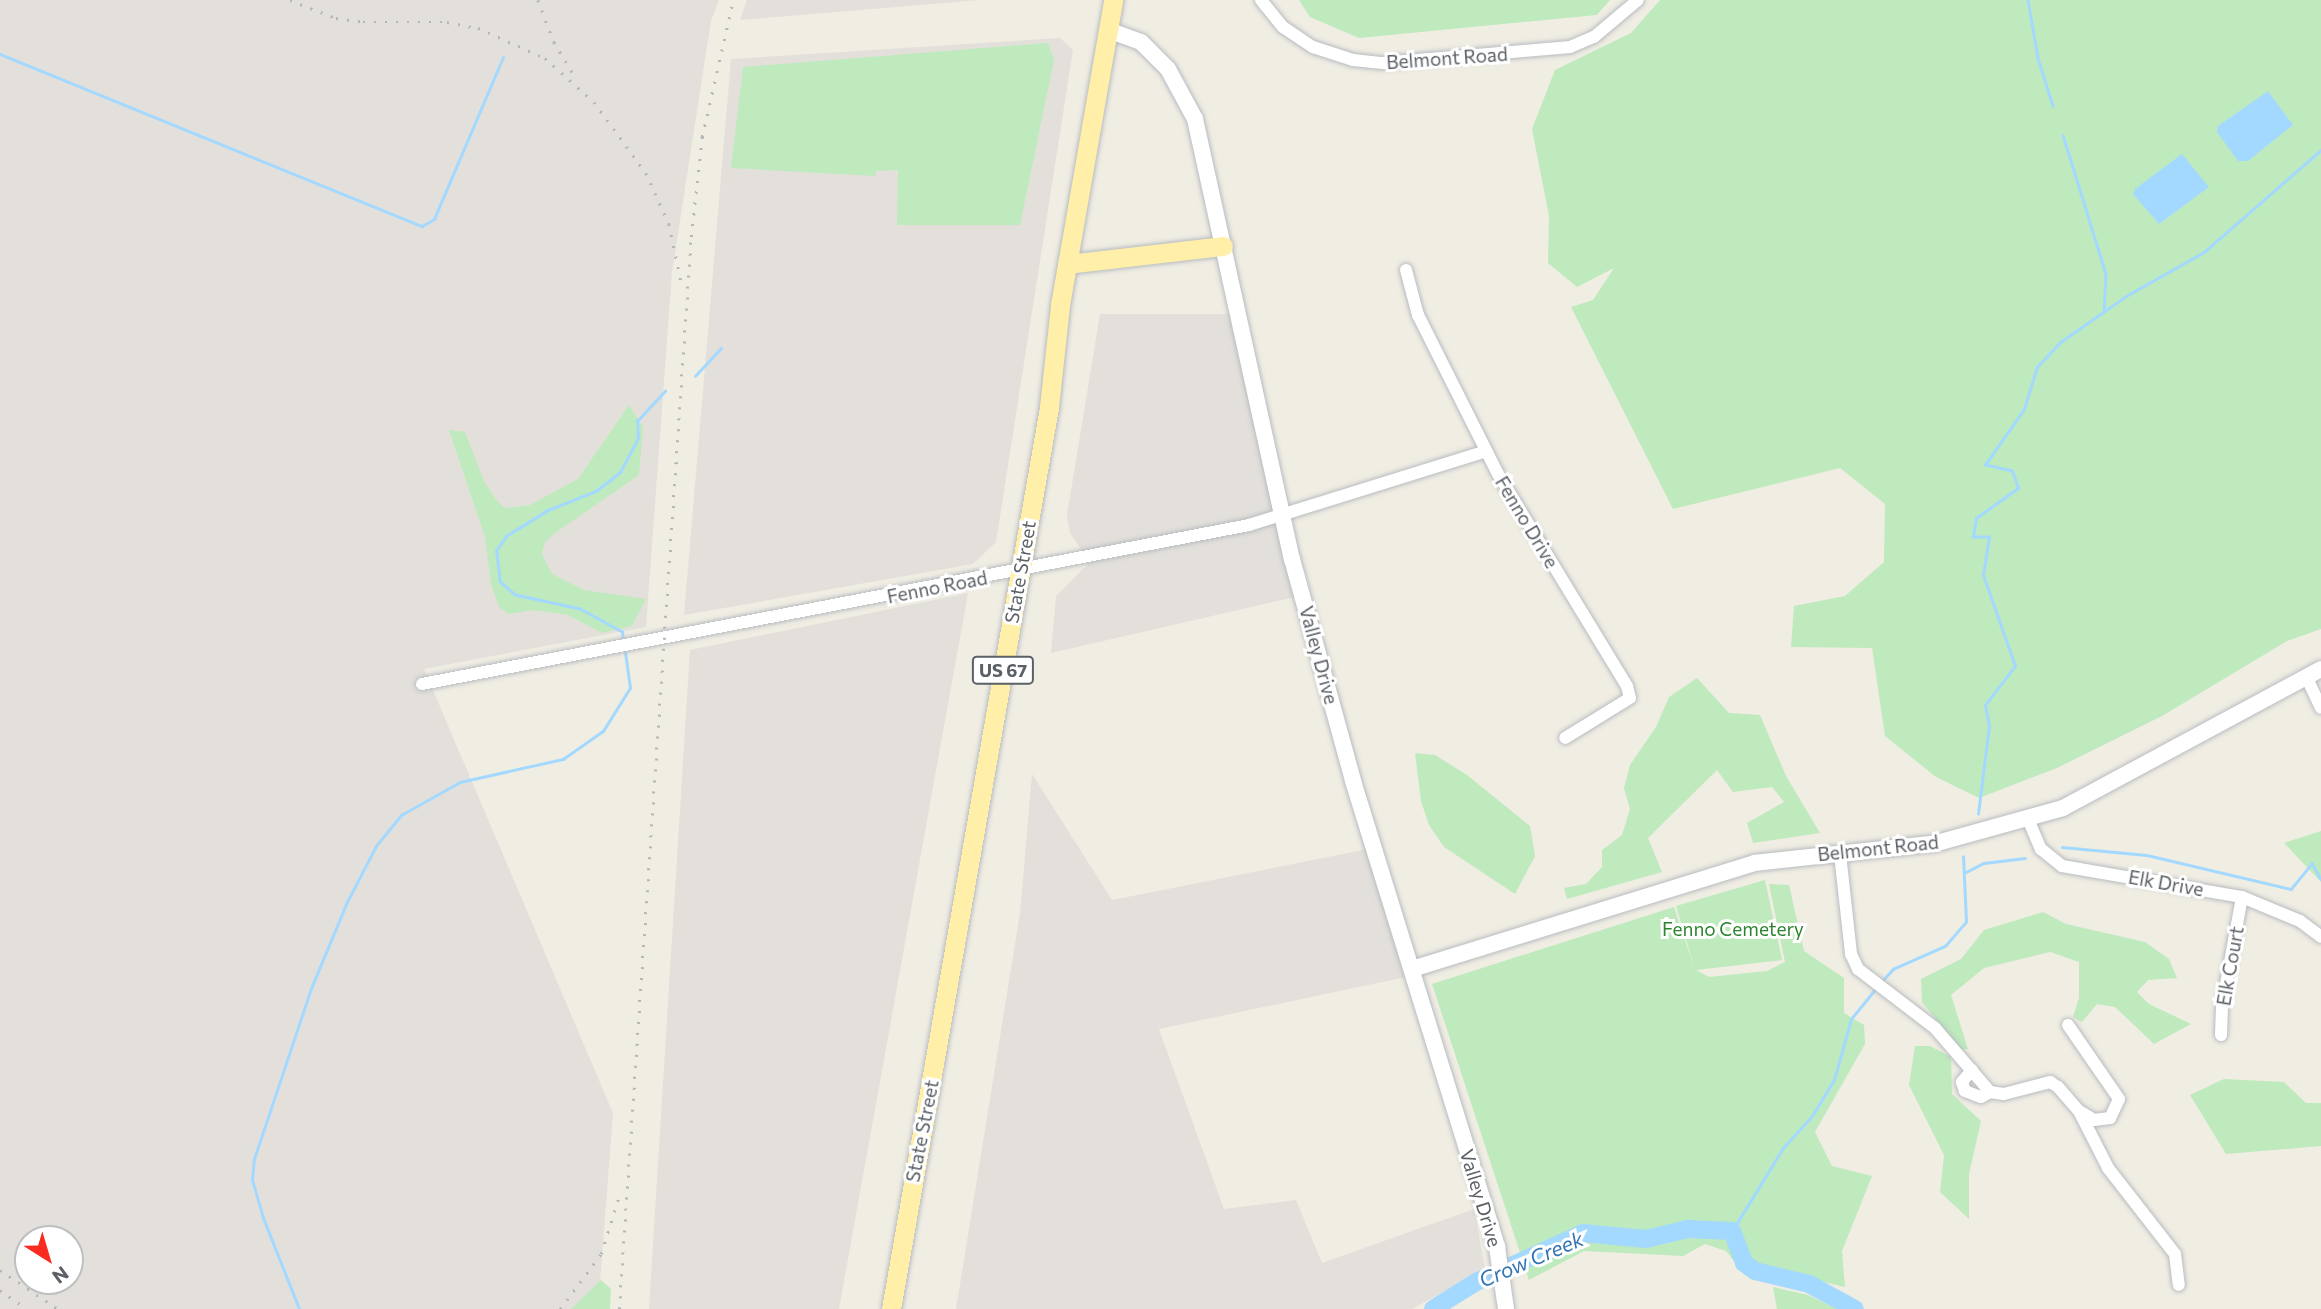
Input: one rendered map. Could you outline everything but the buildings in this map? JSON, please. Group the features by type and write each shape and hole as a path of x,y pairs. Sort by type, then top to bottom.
{"main road":[{"name":"State Street","path":"891,1309 1049,407 1067,264 1113,0"},
{"path":"1067,264 1223,246"}],"street":[{"name":"Belmont Road","path":"1261,0 1283,27 1313,47 1353,60 1383,63 1570,47 1594,37 1638,0"},
{"name":"Valley Drive","path":"1108,30 1141,42 1178,82 1195,119 1284,515 1353,781 1497,1247 1505,1302"},
{"name":"Fenno Drive","path":"1406,270 1419,315 1486,451 1627,686 1629,698 1565,738"},
{"name":"Fenno Road","path":"422,684 1020,570 1284,515 1486,451"},
{"name":"Belmont Road","path":"1412,969 1731,869 1792,857 1937,843 2028,819 2102,789 2314,672"},
{"path":"2314,672 2321,708"},
{"name":"Elk Drive","path":"2028,819 2041,849 2062,866 2242,897 2300,921 2321,937"},
{"path":"1840,854 1851,954 1881,990 1936,1028 1990,1092"},
{"name":"Elk Court","path":"2221,1035 2222,1006 2242,897"},
{"path":"1972,1070 1962,1082 1965,1091 1973,1097 1990,1092 2004,1094 2050,1082 2079,1111 2094,1120 2110,1118 2119,1099 2068,1025"},
{"path":"2079,1111 2108,1168 2175,1254 2179,1285"}],"shaded area":[{"path":"0,0 719,0 711,21 672,272 646,627 424,669 613,1113 598,1309 0,1309"},
{"path":"747,0 980,0 740,20"},
{"path":"1060,38 1073,50 996,542 973,564 684,615 731,59"},
{"path":"1100,314 1230,314 1295,597 1051,653 1056,596 1090,562 1070,533 1067,515"},
{"path":"968,593 839,1309 649,1309 690,650"},
{"path":"1032,774 1112,900 1368,849 1406,977 1159,1029 1224,1209 1296,1200 1322,1263 1474,1209 1485,1269 1412,1309 956,1309 1020,913"}],"green space":[{"path":"1299,0 1610,0 1597,15 1359,38 1310,17"},
{"path":"1660,0 2321,0 2321,629 2287,641 2162,716 2057,768 1979,798 1936,777 1885,736 1872,648 1791,647 1794,606 1845,596 1884,562 1885,504 1840,468 1673,509 1571,307 1593,300 1614,268 1577,287 1548,263 1549,216 1532,129 1555,70 1631,33"},
{"path":"1048,43 1054,60 1020,225 897,225 898,170 876,171 875,176 731,168 743,67"},
{"path":"629,405 643,427 639,475 555,533 545,542 542,554 552,574 584,590 646,599 632,626 602,633 568,615 533,610 509,614 499,607 491,584 485,537 449,430 465,432 484,481 497,501 505,508 530,505 578,479"},
{"path":"1697,678 1729,713 1760,715 1786,776 1820,833 1753,843 1747,823 1784,802 1772,787 1733,792 1717,770 1648,838 1662,872 1567,899 1564,888 1586,884 1602,867 1602,850 1622,835 1630,809 1624,788 1630,765 1656,727 1669,697"},
{"path":"1415,753 1435,755 1467,775 1530,826 1535,856 1515,894 1444,847 1429,825 1421,801"},
{"path":"2321,831 2321,882 2284,843"},
{"name":"Fenno Cemetery","path":"1765,880 1782,960 1696,970 1709,977 1767,971 1785,962 1769,884 1789,885 1804,951 1844,978 1844,1013 1864,1025 1865,1044 1815,1132 1832,1166 1872,1176 1842,1251 1845,1287 1768,1269 1746,1276 1726,1251 1705,1244 1683,1256 1584,1251 1529,1280 1432,984 1674,907 1695,970 1676,906"},
{"path":"2043,912 2066,924 2145,942 2169,959 2177,978 2148,980 2137,992 2149,1004 2191,1024 2154,1044 2115,1007 2097,1004 2082,1022 2073,1017 2079,998 2079,962 2050,952 1984,968 1951,995 1968,1049 1959,1049 1922,1002 1921,979 1961,959 1984,930"},
{"path":"1915,1046 1930,1046 1951,1057 1952,1094 1981,1121 1969,1174 1969,1219 1940,1192 1944,1155 1909,1085"},
{"path":"2224,1079 2284,1082 2306,1103 2321,1103 2321,1146 2226,1154 2190,1095"},
{"path":"601,1280 611,1289 610,1309 571,1309"},
{"path":"1773,1287 1808,1295 1837,1309 1777,1309"}],"water":[{"path":"2268,91 2293,125 2248,161 2238,161 2217,132 2218,126"},
{"path":"2182,154 2209,187 2159,224 2133,194 2135,189"}],"waterway":[{"path":"2028,0 2038,58 2053,106"},
{"path":"0,54 422,226 434,219 503,57"},
{"path":"2063,135 2106,274 2104,310"},
{"path":"1978,814 1989,726 1985,705 2015,666 1983,575 1989,537 1973,537 1976,518 2018,488 2012,471 1985,465 2024,409 2037,367 2059,343 2126,296 2204,252 2321,150"},
{"path":"695,376 721,348"},
{"path":"623,641 622,632 580,609 515,595 500,582 496,551 506,536 548,510 596,491 620,472 638,438 637,421 665,391"},
{"path":"299,1309 263,1218 252,1180 254,1159 312,986 347,902 376,846 401,815 460,782 563,759 603,731 630,688 625,651"},
{"path":"2062,847 2147,855 2291,889 2312,863 2321,879"},
{"path":"1881,982 1893,969 1945,946 1966,922 1963,857"},
{"path":"1966,872 1984,863 2025,858"},
{"path":"1732,1231 1783,1148 1812,1116 1834,1080 1851,1019 1877,987"},
{"name":"Crow Creek","path":"1433,1309 1476,1282 1583,1233 1646,1239 1688,1229 1732,1231 1744,1263 1755,1271 1809,1284 1855,1309"}],"railway":[{"path":"290,0 336,18 363,22 447,22 478,28 545,58 594,102 646,173 669,224 681,281"},
{"path":"538,0 554,42 574,75"},
{"path":"619,1309 691,237 702,137 733,0"},
{"path":"560,1309 601,1254 620,1193"},
{"path":"0,1270 58,1309"},
{"path":"0,1290 27,1309"}]}
